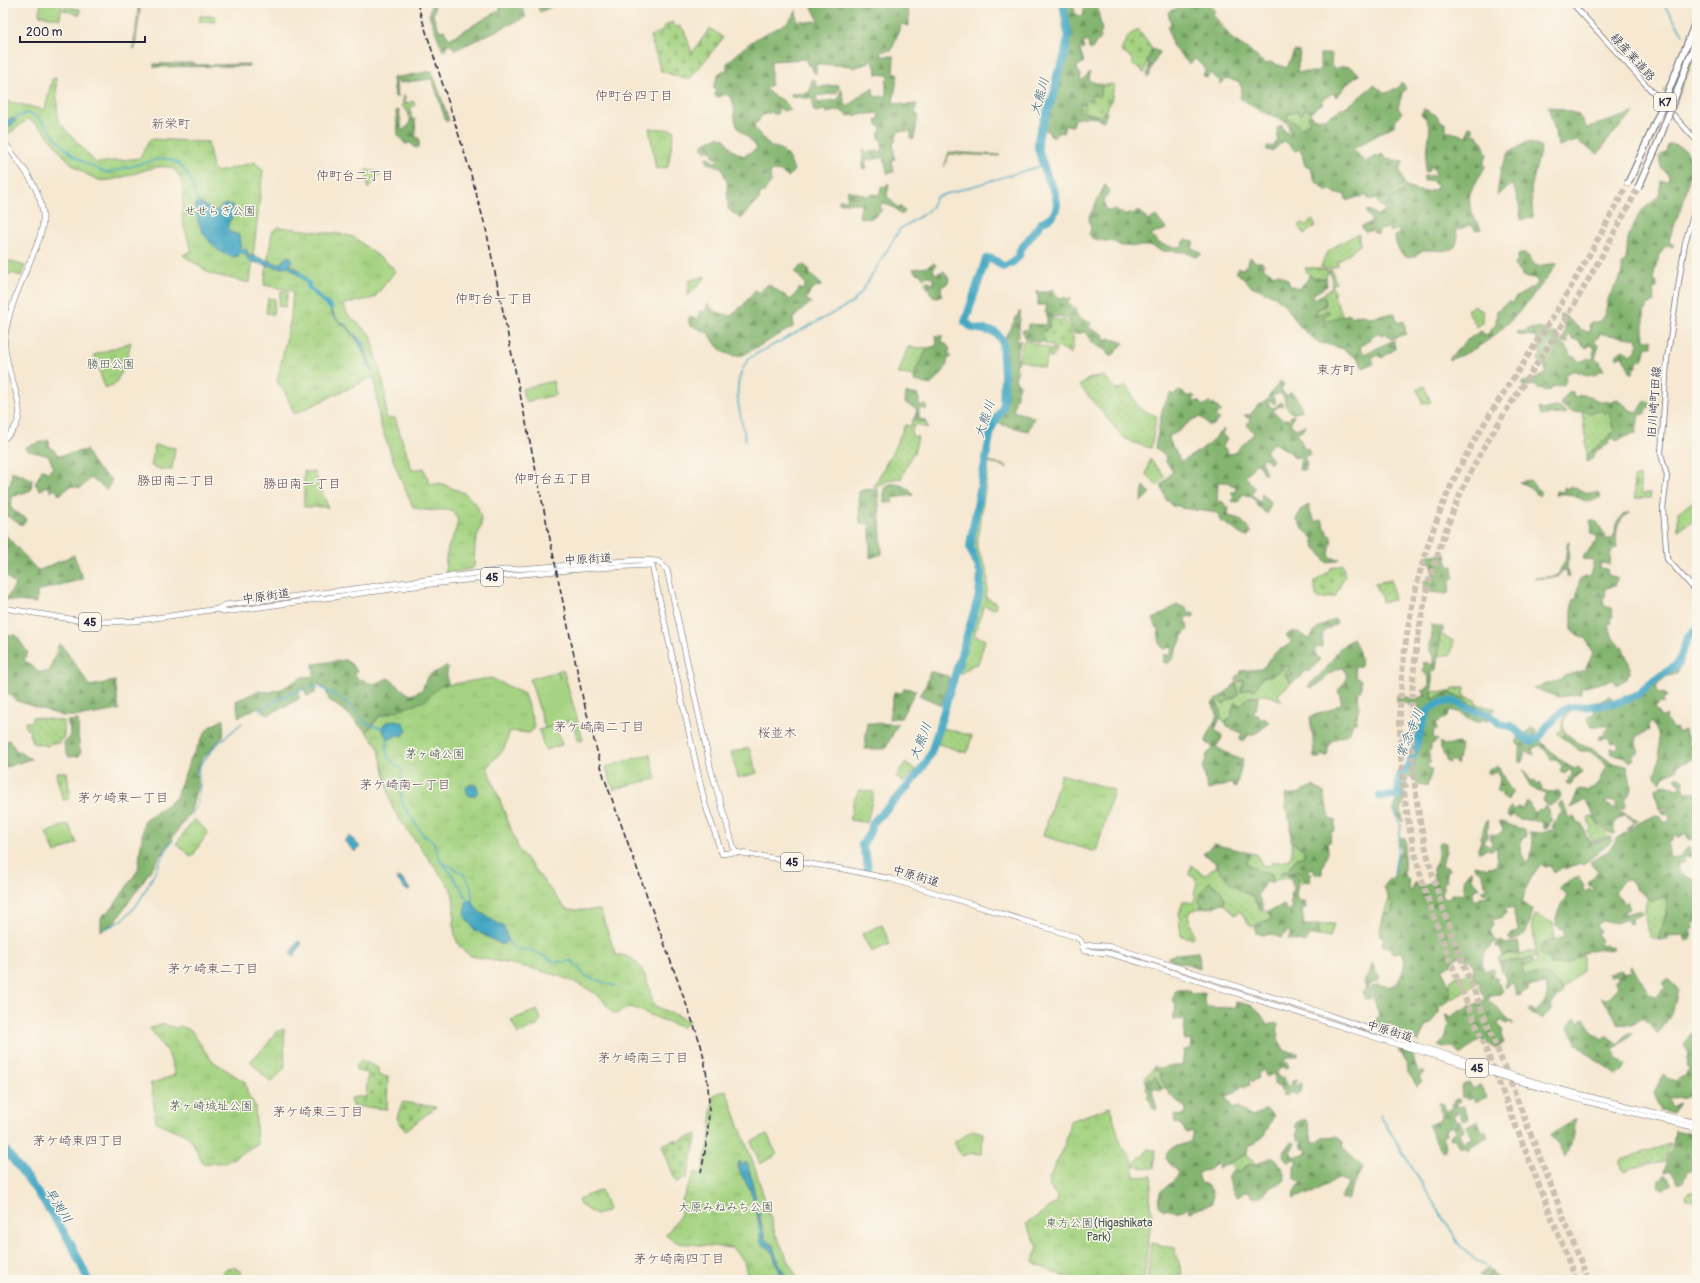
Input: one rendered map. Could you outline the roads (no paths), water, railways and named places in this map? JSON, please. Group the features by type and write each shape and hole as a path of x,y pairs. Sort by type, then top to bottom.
{"highway":[{"name":"K7","path":"1628,183 1647,144 1674,80 1697,18"},
{"name":"K7","path":"1638,188 1656,148 1697,38"}],"main road":[{"name":"緑産業道路","path":"1572,3 1697,140"},
{"path":"3,141 28,175 36,190 41,205 43,219 39,238 12,310 5,336 8,365 19,402 20,411 15,427 3,439"},
{"name":"旧川崎町田線","path":"1697,202 1685,243 1671,329 1667,359 1661,454 1667,476 1663,509 1667,559 1697,592"},
{"name":"中原街道","path":"218,610 225,605 503,570 639,560 660,561 667,570 711,770 735,852"},
{"name":"中原街道","path":"3,608 83,621 135,621 218,610 225,612 501,576 652,565 705,804 722,854 735,852 843,869 891,879 1079,938 1084,952 1108,953 1142,962 1393,1043 1584,1101 1697,1128"},
{"name":"中原街道","path":"1082,946 1097,945 1112,947 1326,1014 1418,1046 1502,1072 1571,1092 1697,1123"}],"water":[{"path":"11,118 15,119 15,122 10,126 7,126 6,121"},
{"path":"200,203 216,211 225,204 232,205 235,212 228,224 228,231 239,235 241,250 246,249 248,251 247,256 250,255 279,264 288,256 291,257 292,261 289,265 298,269 300,274 298,275 287,266 280,268 248,261 247,257 241,252 238,256 232,257 219,251 213,246 201,229 196,210 196,204"},
{"path":"330,308 338,321 346,325 364,342 368,357 374,370 371,371 363,351 352,333 349,329 336,320 331,313"},
{"path":"395,720 404,723 407,730 403,736 398,735 388,740 381,728 385,723"},
{"path":"474,784 477,785 477,795 470,796 467,795 466,788 467,785"},
{"path":"350,836 360,847 355,852 344,841"},
{"path":"400,877 410,889 407,891 397,879"},
{"path":"468,900 472,901 478,911 504,927 508,941 502,945 475,930 465,917 466,902"},
{"path":"298,941 302,943 293,957 290,954"},
{"path":"740,1161 741,1165 745,1165 745,1162 748,1164 765,1239 773,1246 787,1280 783,1280 771,1250 761,1243 756,1207 750,1191 738,1168 737,1164"}],"waterway":[{"name":"大熊川","path":"867,868 867,862 862,845 869,834 873,823 913,781 931,753 979,596 981,573 970,548 971,539 992,427 1003,407 1004,375 1002,340 995,332 973,328 965,322 986,259 993,259 1003,267 1013,262 1019,256 1020,250 1042,222 1053,216 1056,209 1057,204 1055,192 1047,177 1038,148 1038,142 1039,134 1055,91 1057,75 1063,62 1067,43 1068,34 1063,3"},
{"path":"1663,3 1683,34"},
{"path":"15,119 26,113 38,118 61,144 75,157 107,173 159,159 168,159 176,162 187,172 194,188 198,204"},
{"path":"746,442 739,409 738,389 739,379 749,358 852,303 861,293 900,229 931,208 936,197 1044,165"},
{"path":"300,274 309,284 308,287 331,308"},
{"name":"常念寺川","path":"1541,735 1549,724 1565,709 1619,702 1637,695 1656,679 1678,664 1687,639 1697,628"},
{"path":"260,711 262,708 291,693 314,687 322,688 347,703 366,723 381,728"},
{"name":"常念寺川","path":"1380,796 1398,796 1399,775 1409,767 1426,714 1435,705 1443,702 1452,701 1485,713 1493,717 1499,724 1511,726 1530,742 1538,738"},
{"path":"191,815 196,807 200,785 198,770 201,764 215,746 242,723"},
{"path":"388,740 386,749 387,753 391,760 402,769 400,788 403,805 424,836 433,841 441,862 452,874 468,900"},
{"path":"1394,875 1401,826 1393,808 1398,796"},
{"path":"107,929 106,928 119,922 130,913 146,890 173,840"},
{"path":"442,863 461,872 465,876 471,886 472,901"},
{"path":"508,941 516,949 532,950 555,962 572,961 585,976 615,986"},
{"path":"1380,1115 1458,1243 1467,1253 1488,1268"},
{"name":"早渕川","path":"3,1147 30,1182 72,1245 88,1280"}],"tunnel":[{"path":"1576,1280 1448,956 1425,891 1408,820 1402,770 1400,719 1403,669 1410,619 1421,569 1436,521 1466,455 1570,288 1628,183"},
{"path":"1588,1280 1460,955 1436,888 1419,817 1413,768 1411,720 1414,672 1420,624 1431,576 1446,530 1465,484 1498,424 1560,328 1610,241 1638,188"}],"railway":[{"path":"417,3 468,164 486,229 583,699 604,777 701,1045 705,1062 709,1108 707,1139 701,1172"}],"district":[{"name":"仲町台四丁目","path":"634,95"},
{"name":"新栄町","path":"171,123"},
{"name":"仲町台二丁目","path":"355,175"},
{"name":"仲町台一丁目","path":"494,298"},
{"name":"東方町","path":"1336,369"},
{"name":"仲町台五丁目","path":"553,478"},
{"name":"勝田南二丁目","path":"176,480"},
{"name":"勝田南一丁目","path":"302,483"},
{"name":"茅ケ崎南二丁目","path":"599,726"},
{"name":"桜並木","path":"777,732"},
{"name":"茅ケ崎南一丁目","path":"405,784"},
{"name":"茅ケ崎東一丁目","path":"123,797"},
{"name":"茅ケ崎東二丁目","path":"213,968"},
{"name":"茅ケ崎南三丁目","path":"643,1057"},
{"name":"茅ケ崎東三丁目","path":"318,1111"},
{"name":"茅ケ崎東四丁目","path":"78,1140"},
{"name":"茅ケ崎南四丁目","path":"679,1258"}],"park label":[{"name":"せせらぎ公園","path":"220,211"},
{"name":"勝田公園","path":"111,364"},
{"name":"茅ヶ崎公園","path":"435,754"},
{"name":"茅ヶ崎城址公園","path":"211,1106"},
{"name":"大原みねみち公園","path":"726,1207"},
{"name":"東方公園(Higashikata Park)","path":"1099,1230"}]}
